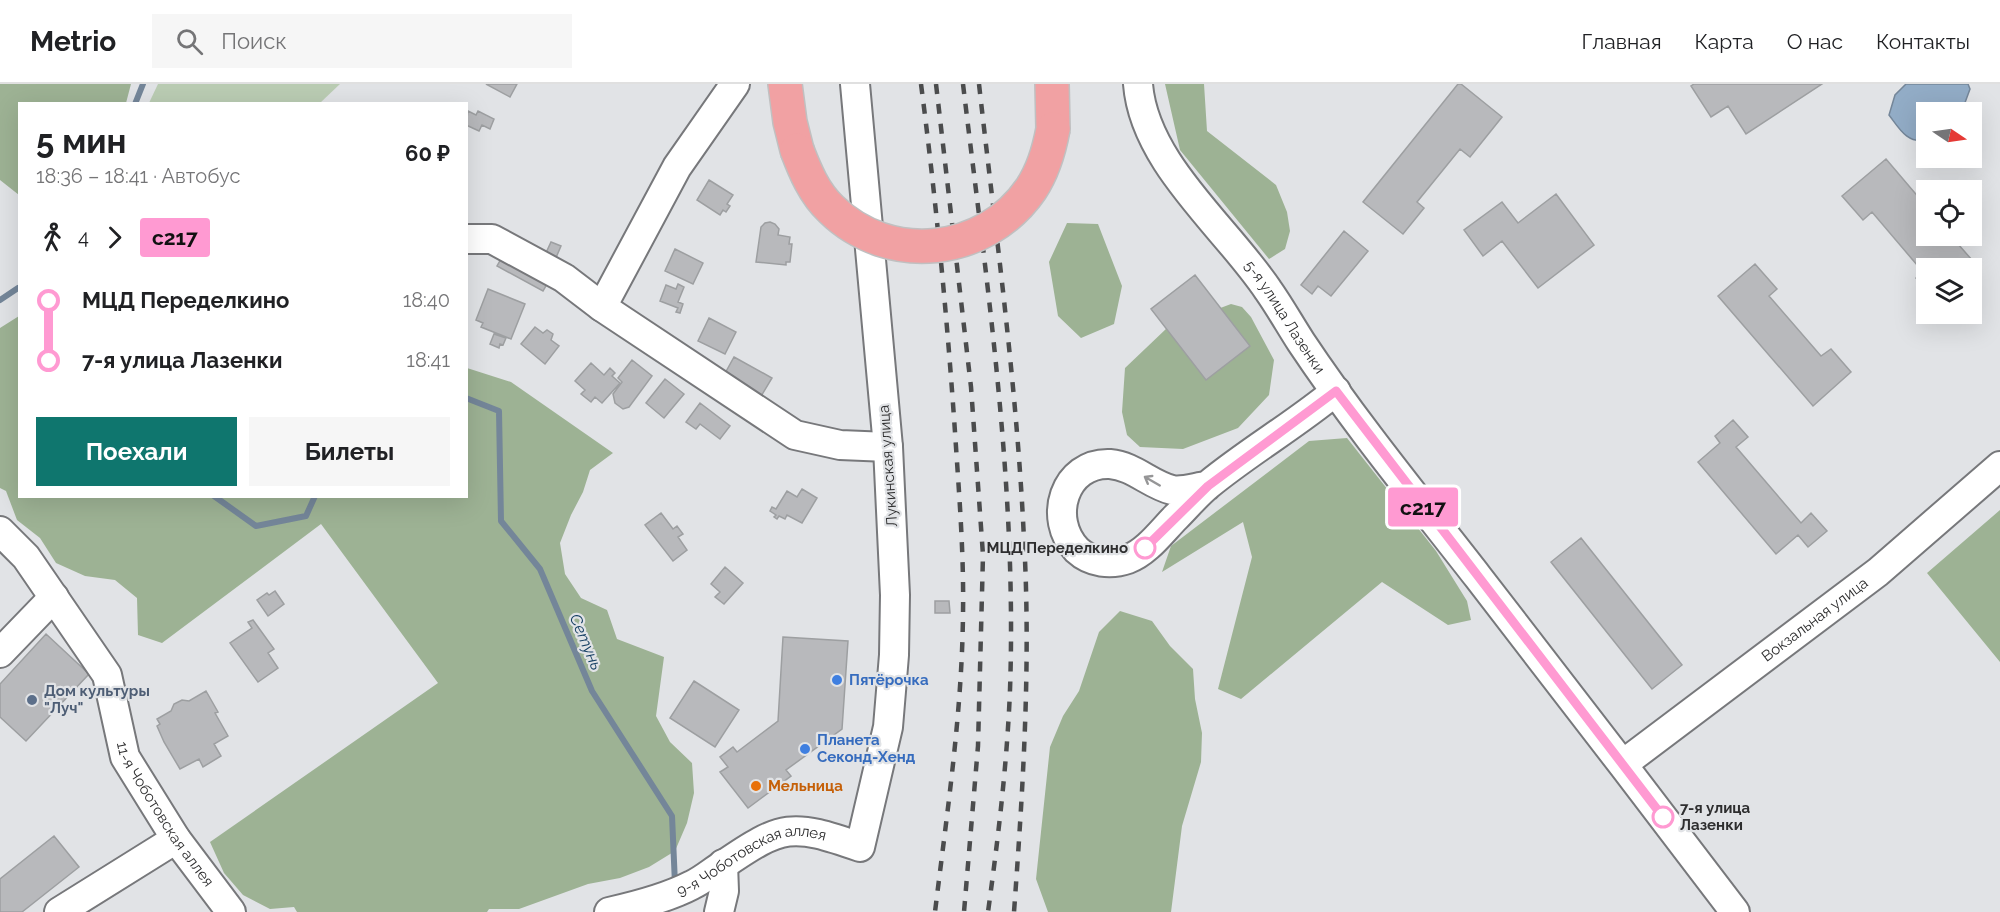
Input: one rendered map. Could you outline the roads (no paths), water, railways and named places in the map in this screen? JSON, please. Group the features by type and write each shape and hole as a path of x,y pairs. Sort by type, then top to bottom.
{"main road":[{"path":"785,84 790,122 797,150 816,191 848,224 868,235 916,248 958,243 999,222 1016,207 1042,169 1050,148 1053,129 1052,84"}],"street":[{"path":"602,307 677,167 735,84"},
{"name":"Лукинская улица","path":"855,84 888,447 895,595 894,655 888,727 860,847"},
{"name":"5-я улица Лазенки","path":"1138,84 1146,122 1161,152 1268,289 1301,342 1394,469 1735,912"},
{"path":"468,239 492,239 564,278 602,307 795,435 840,445 888,447"},
{"path":"1208,486 1174,491 1123,466 1106,464 1089,468 1075,478 1065,492 1061,509 1062,526 1069,542 1081,554 1097,561 1114,562 1130,558 1145,548 1208,486 1336,391"},
{"name":"Вокзальная улица","path":"1623,764 1878,572 2000,466"},
{"name":"11-я Чоботовская аллея","path":"0,531 26,556 107,675 125,757 176,839 231,912"},
{"path":"0,653 54,597"},
{"name":"9-я Чоботовская аллея","path":"621,909 693,885 756,843 776,833 791,830 818,833 860,847"},
{"path":"59,912 176,839"},
{"path":"719,912 724,891 723,864"}],"water":[{"path":"1906,84 1968,84 1970,89 1965,102 1916,102 1916,140 1904,134 1889,115 1895,95"}],"waterway":[{"name":"Сетунь","path":"136,102 143,84"},
{"path":"0,300 18,288"},
{"name":"Сетунь","path":"468,399 499,411 501,521 540,569 592,691 672,816 675,884"},
{"name":"Сетунь","path":"217,498 256,526 306,516 314,498"}],"railway":[{"path":"921,84 945,302 963,568 960,688 935,912"},
{"path":"936,84 971,387 983,555 978,746 964,912"},
{"path":"963,84 998,386 1009,538 1011,614 1009,718 1002,802 988,912"},
{"path":"979,84 1011,369 1021,483 1026,586 1023,772 1014,912"}],"place":[{"name":"МЦД Переделкино","path":"1145,548"},
{"name":"Пятёрочка","path":"837,680"},
{"name":"Дом культуры \"Луч\"","path":"32,700"},
{"name":"Планета Секонд-Хенд","path":"805,749"},
{"name":"Мельница","path":"756,786"},
{"name":"7-я улица Лазенки","path":"1663,817"}]}
